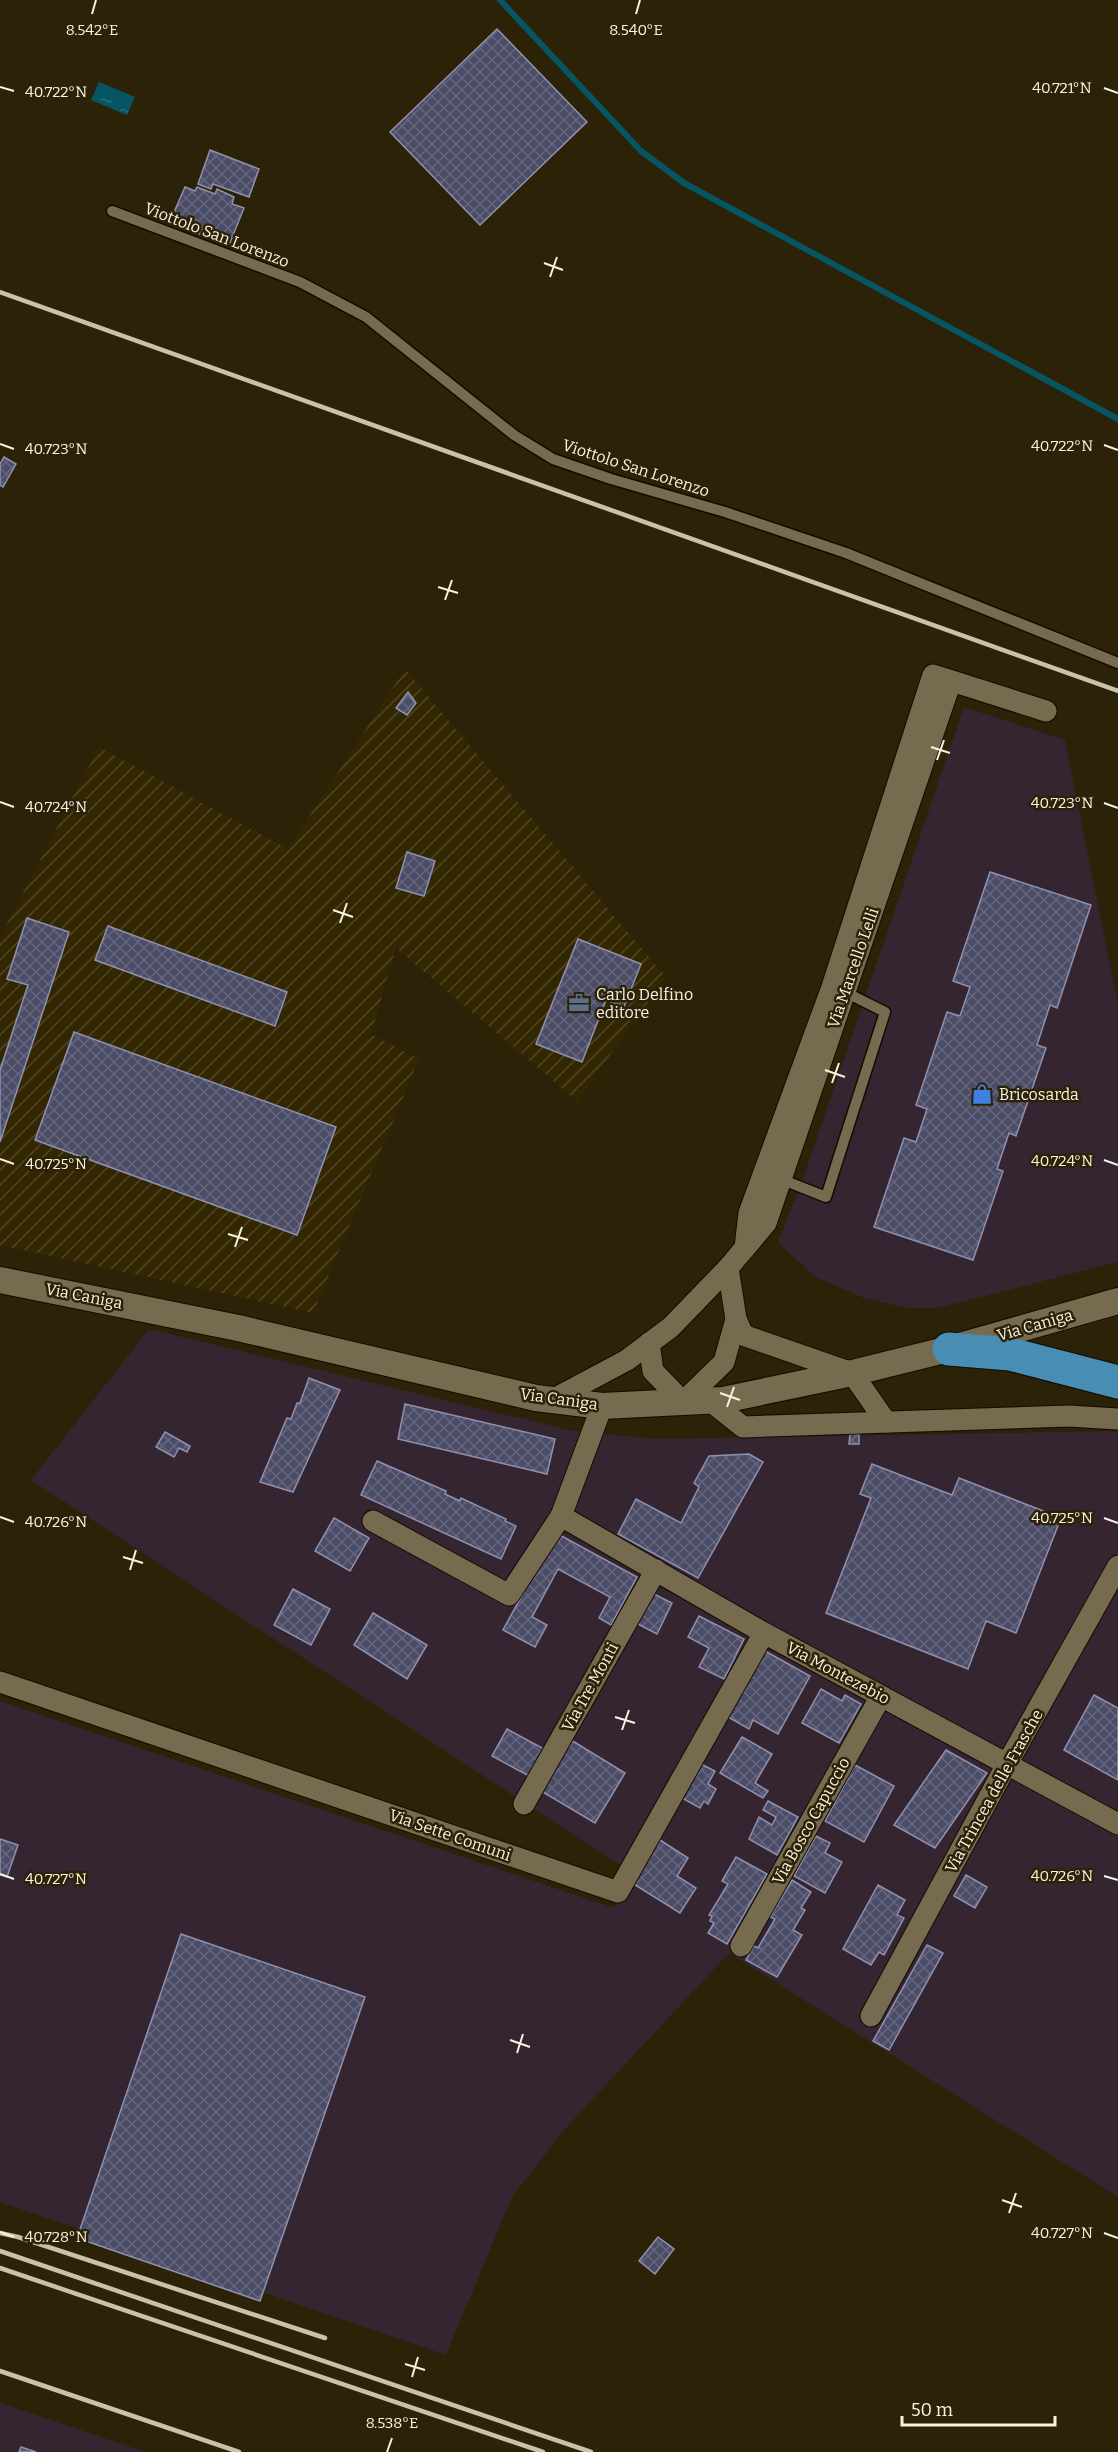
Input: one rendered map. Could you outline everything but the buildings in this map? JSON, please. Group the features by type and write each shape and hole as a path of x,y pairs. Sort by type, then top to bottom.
{"highway":[{"path":"949,1349 1010,1354 1118,1382"}],"street":[{"name":"Via Marcello Lelli","path":"552,1400 627,1360 671,1327 745,1248 749,1213 772,1176 838,989 942,678 1046,711"},
{"path":"728,1268 736,1320 742,1335 852,1372 886,1422"},
{"name":"Via Caniga","path":"0,1280 118,1302 552,1400 602,1406 723,1400 949,1349 1118,1301"},
{"path":"649,1343 653,1371 682,1402 724,1362 736,1320"},
{"path":"709,1400 743,1427 1069,1416 1118,1419"},
{"path":"373,1521 509,1595 561,1515 602,1406"},
{"name":"Via Montezebio","path":"561,1515 764,1632 1118,1824"},
{"name":"Via Trincea delle Frasche","path":"871,2016 1007,1764 1118,1566"},
{"name":"Via Tre Monti","path":"524,1804 656,1570"},
{"name":"Via Sette Comuni","path":"0,1682 618,1892 764,1632"},
{"name":"Via Bosco Capuccio","path":"741,1946 881,1696"}],"lane":[{"name":"Viottolo San Lorenzo","path":"112,211 300,282 366,317 514,435 553,459 611,479 725,512 846,553 1118,663"},
{"path":"772,1176 826,1197 885,1012 838,989"}],"shaded area":[{"path":"405,669 666,977 577,1101 396,948 371,1034 419,1059 313,1313 0,1245 0,937 99,747 288,849"},
{"path":"964,707 1065,740 1118,1004 1118,1262 937,1308 906,1308 864,1298 815,1277 778,1242 803,1179"},
{"path":"149,1329 574,1431 655,1439 1118,1431 1118,2197 729,1953 564,2130 512,2197 446,2355 0,2202 0,1701 614,1908 635,1875 31,1480"},
{"path":"0,2403 146,2452 0,2452"}],"water":[{"path":"99,82 135,97 127,115 91,100"}],"waterway":[{"path":"500,0 641,151 684,183 1118,419"}],"railway":[{"path":"0,292 1118,691"},
{"path":"0,2233 325,2338"},
{"path":"0,2251 591,2452"},
{"path":"0,2268 543,2452"},
{"path":"0,2371 239,2452"}],"place":[{"name":"Carlo Delfino editore","path":"579,1003"},
{"name":"Bricosarda","path":"982,1094"}]}
